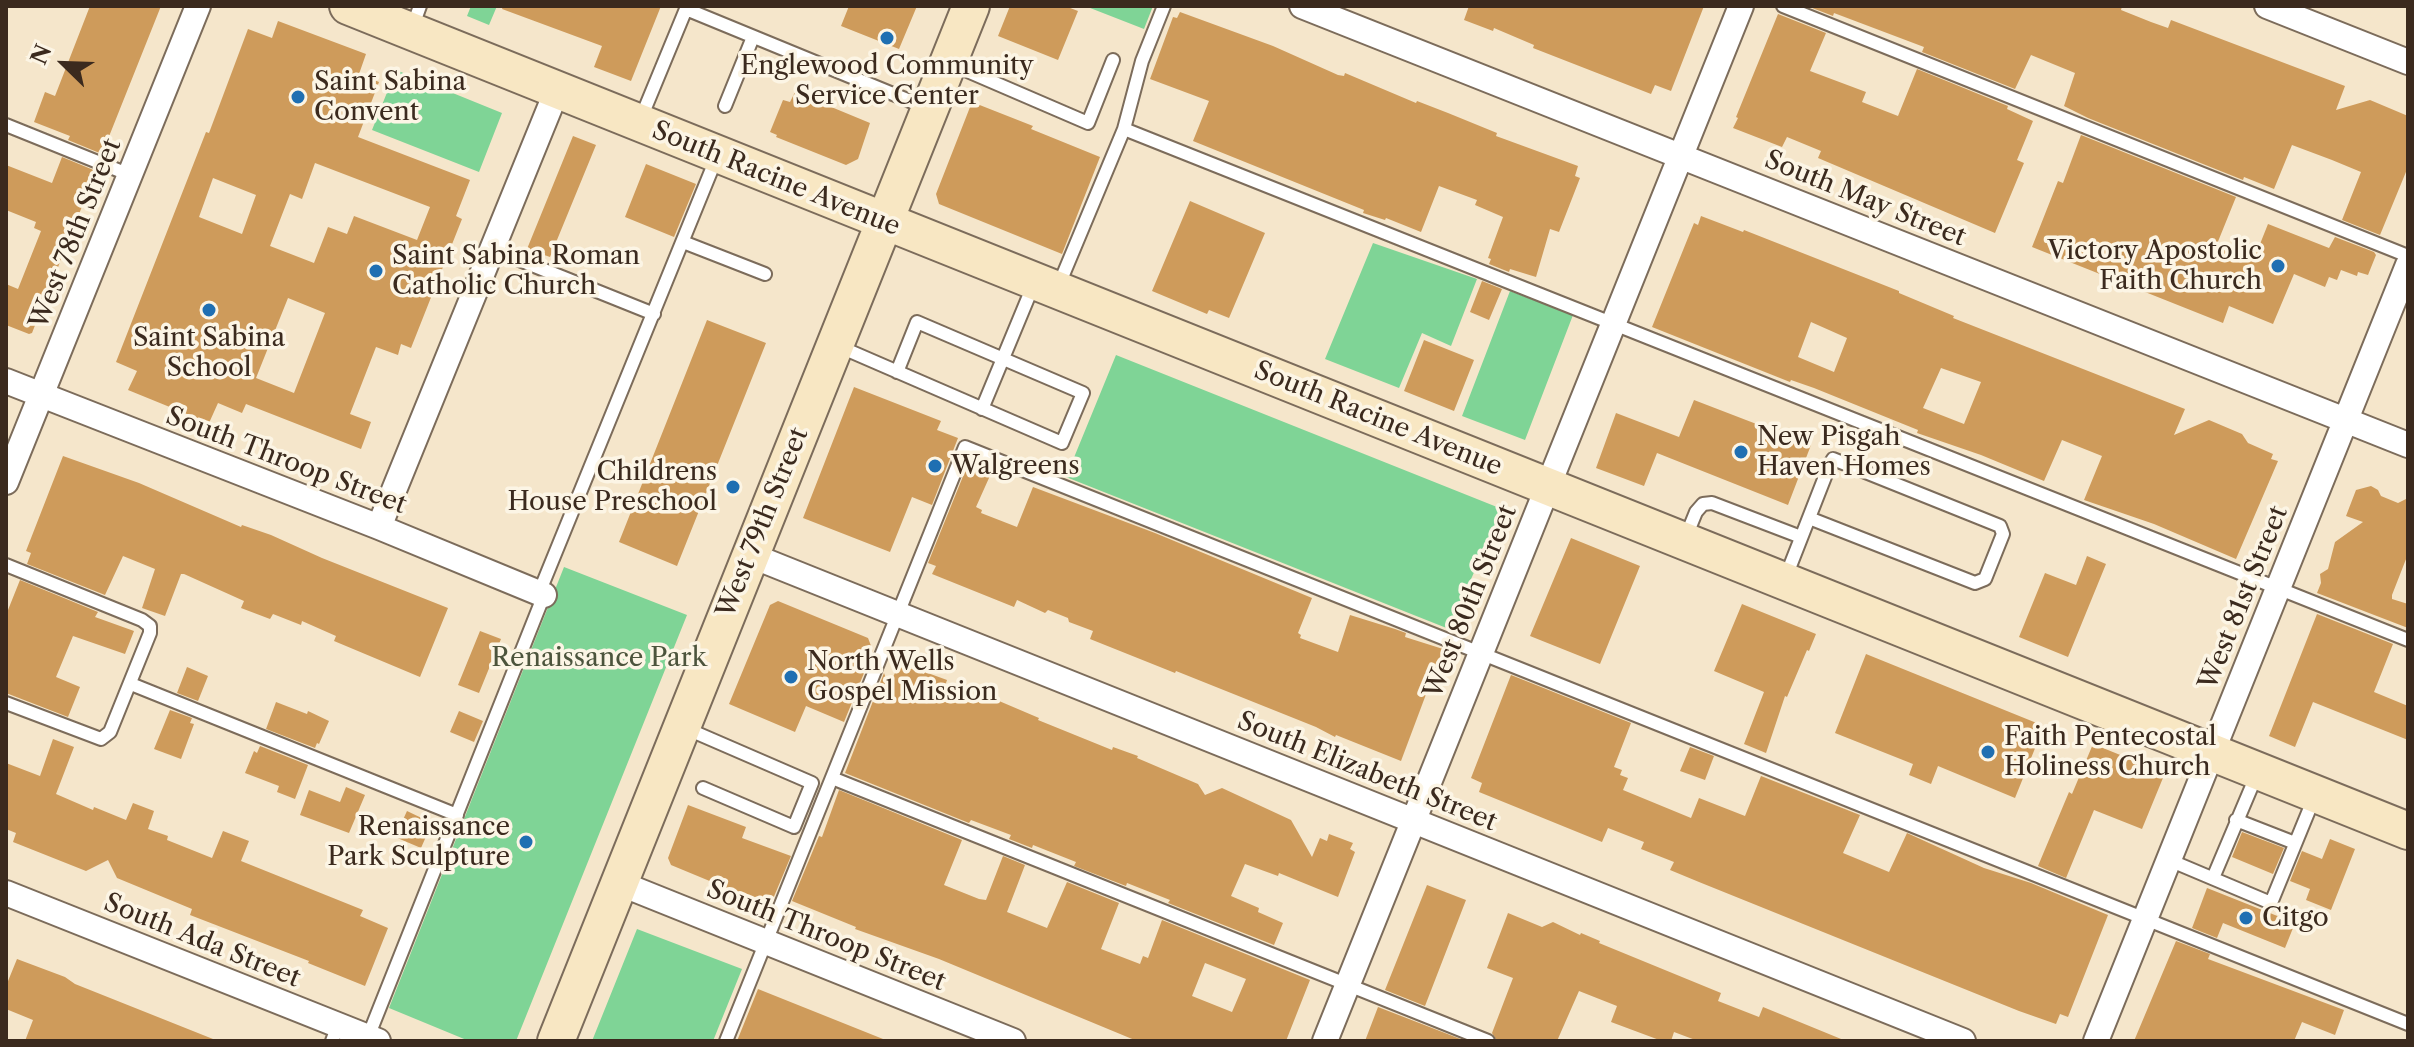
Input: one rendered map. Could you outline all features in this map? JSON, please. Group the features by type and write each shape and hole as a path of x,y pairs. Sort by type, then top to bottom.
{"street":[{"name":"West 78th Street","path":"6,482 198,6"},
{"name":"South Racine Avenue","path":"348,6 415,18 557,90 639,124 2408,831"},
{"name":"West 79th Street","path":"556,1041 971,6"},
{"name":"South May Street","path":"1302,6 2408,445"},
{"name":"West 80th Street","path":"1325,1041 1741,6"},
{"path":"2267,6 2408,62"},
{"path":"379,527 557,90"},
{"name":"West 81st Street","path":"2096,1041 2408,265"},
{"name":"South Throop Street","path":"6,381 542,594"},
{"name":"South Elizabeth Street","path":"750,555 1963,1041"},
{"name":"South Throop Street","path":"619,883 1013,1041"},
{"name":"South Ada Street","path":"6,893 335,1033 373,1039"}],"lane":[{"path":"982,409 1004,359 1045,287 1124,129 1142,61 1164,6"},
{"path":"1783,6 2408,256"},
{"path":"639,124 686,9 930,109"},
{"path":"725,106 753,37"},
{"path":"949,63 1088,123 1113,60"},
{"path":"6,125 130,175"},
{"path":"1124,129 2408,640"},
{"path":"373,1039 542,594 717,155"},
{"path":"683,242 765,274"},
{"path":"492,249 654,314"},
{"path":"835,345 897,372 982,409 1062,443 1083,393 917,322 897,372"},
{"path":"726,1041 965,447 2408,1024"},
{"path":"1784,582 1831,461 1837,459 2000,526 2003,534 1985,579 1975,583 1809,518"},
{"path":"1684,542 1696,512 1703,504 1712,503 1801,537"},
{"path":"6,565 142,620 150,626 131,684 110,732 101,739 6,703"},
{"path":"131,684 457,815"},
{"path":"682,727 812,783 794,827 703,788"},
{"path":"2213,878 2258,771"},
{"path":"832,778 1488,1041"},
{"path":"2169,860 2271,903 2316,794"},
{"path":"2236,820 2295,843"}],"green space":[{"path":"471,6 497,6 489,25 467,16"},
{"path":"1085,6 1153,6 1144,29"},
{"path":"396,70 502,113 479,172 372,130"},
{"path":"1373,243 1477,279 1451,346 1422,333 1399,388 1325,359"},
{"path":"1510,291 1573,315 1525,440 1462,416"},
{"path":"1116,355 1502,509 1449,629 1066,477"},
{"name":"Renaissance Park","path":"564,567 687,615 516,1041 469,1041 389,1008"},
{"path":"637,929 742,969 713,1041 592,1041"}],"building":[{"path":"90,6 161,6 102,154 68,140 70,136 34,122 45,92 55,96"},
{"path":"503,6 661,6 631,81 594,67 602,46 502,9"},
{"name":"Englewood Community Service Center","path":"849,6 917,6 899,49 841,26"},
{"path":"1010,6 1065,6 1078,11 1058,60 998,36"},
{"path":"1469,6 1704,6 1671,91 1655,85 1651,94 1533,48 1534,45 1494,28 1493,31 1464,20"},
{"path":"1807,6 2122,6 2121,10 2151,22 2168,28 2171,20 2345,86 2336,110 2370,100 2408,116 2408,167 2380,235 2342,220 2361,172 2332,160 2292,145 2274,189 2244,177 2243,180 2064,106 2075,73 2031,55 2015,89 1922,52 1924,47"},
{"path":"1180,12 1273,46 1338,75 1344,76 1345,73 1497,133 1496,136 1578,166 1575,176 1580,178 1559,232 1550,229 1536,277 1489,264 1491,259 1488,258 1503,217 1475,205 1477,200 1439,186 1421,232 1386,218 1363,213 1364,210 1193,141 1209,101 1150,79 1173,17 1177,18"},
{"path":"1778,14 1826,33 1810,71 1866,92 1862,102 1898,116 1917,69 2008,106 2007,109 2033,121 2017,160 2024,163 1995,233 1818,158 1821,151 1787,137 1782,147 1733,128"},
{"path":"278,21 366,54 359,74 379,82 358,137 470,180 456,216 462,219 411,348 401,344 398,355 376,347 350,414 371,422 361,449 246,404 242,413 218,403 209,423 128,390 137,371 116,362 248,29 272,38","holes":["315,163 430,207 417,240 354,216 347,234 328,227 314,263 270,246 290,194 302,199","213,178 256,195 242,234 199,217","288,298 325,313 294,393 256,378"]},
{"path":"795,92 870,123 858,159 846,165 770,132 783,100 790,102"},
{"path":"972,102 1100,157 1062,254 939,204 936,194"},
{"path":"2081,135 2236,197 2217,244 2254,259 2268,224 2329,248 2335,237 2374,252 2376,255 2368,275 2358,272 2357,276 2341,270 2337,280 2329,277 2325,287 2294,274 2273,324 2229,306 2223,323 2032,247 2058,181 2063,183"},
{"path":"573,136 596,145 550,257 527,249"},
{"path":"62,157 96,171 29,334 6,325 6,284 18,289 41,231 34,228 36,222 6,210 6,165 52,183"},
{"path":"646,164 696,184 674,237 625,217"},
{"path":"1190,201 1265,233 1229,318 1209,310 1207,314 1152,291"},
{"path":"1701,216 1744,230 1899,291 1953,318 2185,409 2174,435 2209,420 2242,434 2248,443 2273,454 2271,459 2278,461 2236,559 2154,524 2084,500 2102,456 2062,440 2044,481 1917,433 1918,430 1814,388 1790,382 1652,327 1694,223 1698,225","holes":["1811,322 1847,338 1834,372 1798,357","1941,368 1981,382 1964,424 1923,408"]},
{"path":"1482,281 1502,289 1489,320 1470,312"},
{"path":"707,320 766,343 677,566 619,542"},
{"path":"1424,340 1474,360 1454,411 1404,391"},
{"name":"Walgreens","path":"854,387 941,421 937,430 958,438 932,505 912,497 890,552 803,518"},
{"name":"New Pisgah Haven Homes","path":"1694,400 1811,445 1788,505 1657,453 1644,486 1596,468 1616,413 1679,437"},
{"path":"63,456 139,483 241,527 271,535 448,608 420,677 334,641 336,636 302,621 301,625 273,614 270,619 241,608 244,601 184,574 181,574 165,616 142,608 155,569 123,556 105,595 27,564 31,553 26,551"},
{"path":"970,459 993,469 976,507 982,510 981,513 1017,527 1033,487 1312,598 1298,633 1300,638 1338,652 1350,615 1443,649 1401,761 1090,639 1093,631 1048,610 1045,613 1017,600 1014,607 932,574 936,566 928,563"},
{"path":"2371,486 2381,496 2398,503 2408,498 2408,554 2392,599 2408,604 2408,628 2317,593 2320,574 2328,569 2335,542 2363,522 2346,516 2356,490"},
{"path":"1571,538 1640,566 1600,664 1530,636"},
{"path":"2087,556 2106,564 2068,657 2019,637 2045,573 2076,585"},
{"path":"20,580 98,612 95,617 134,631 125,654 73,636 56,677 80,687 68,717 6,693 6,615"},
{"path":"778,601 868,638 873,651 844,722 806,706 795,732 729,704 770,605"},
{"path":"1742,604 1816,634 1785,696 1766,753 1744,744 1764,692 1714,671"},
{"path":"2317,614 2393,644 2374,692 2408,706 2408,740 2313,702 2295,747 2269,736"},
{"path":"480,631 501,639 479,693 458,685"},
{"path":"1866,654 2044,726 2015,798 1938,766 1931,784 1909,775 1913,764 1835,733"},
{"path":"899,664 947,680 945,686 982,703 985,695 1112,750 1113,747 1138,756 1198,784 1205,795 1222,788 1291,820 1312,857 1320,838 1327,841 1329,834 1353,843 1350,849 1355,852 1338,897 1279,873 1278,876 1245,864 1231,896 1283,923 1274,945 1168,903 1170,900 1127,883 1126,886 1074,866 1076,862 1009,839 1011,835 971,820 969,823 845,773 884,673 889,686"},
{"path":"187,667 208,676 198,701 177,693"},
{"path":"1511,675 1631,723 1614,767 1622,770 1620,775 1628,778 1623,790 1691,818 1699,798 1745,816 1761,776 1860,815 1843,853 1889,872 1907,833 1984,868 2031,883 2108,915 2068,1017 2060,1014 2056,1024 2019,1011 1699,882 1670,870 1674,862 1641,849 1644,842 1608,828 1602,842 1479,792 1482,783 1471,778"},
{"path":"276,702 329,721 315,748 266,729"},
{"path":"170,710 192,718 190,723 194,724 181,759 154,749"},
{"path":"459,711 483,721 474,742 450,732"},
{"path":"53,739 74,747 56,794 126,820 133,803 154,811 148,829 212,858 223,831 249,841 241,861 363,910 360,916 388,928 365,986 190,915 192,909 117,878 108,860 86,871 13,842 16,833 6,829 6,763 40,776"},
{"path":"2093,744 2165,773 2142,829 2094,810 2066,878 2038,866"},
{"path":"260,746 308,765 295,799 277,792 279,786 245,773 254,751 257,753"},
{"path":"1690,747 1714,756 1705,780 1680,771"},
{"path":"346,787 365,795 349,833 300,815 309,790 340,802"},
{"path":"839,790 962,840 944,885 986,900 1003,856 1025,865 1007,912 1047,928 1067,882 1119,903 1101,949 1140,964 1143,956 1148,958 1162,920 1310,980 1286,1041 1137,1041 792,901 819,836 822,837","holes":["1205,963 1246,979 1232,1012 1192,996"]},
{"path":"688,805 746,827 742,838 791,856 770,906 671,865 668,858"},
{"path":"407,811 432,823 421,848 395,837"},
{"name":"Citgo","path":"2242,832 2284,848 2273,874 2232,857"},
{"path":"2330,839 2355,849 2331,910 2306,900 2310,889 2290,881 2302,851 2322,859"},
{"path":"1427,885 1466,900 1425,1006 1385,990"},
{"name":"Citgo","path":"2207,888 2295,923 2285,948 2223,923 2217,938 2192,928"},
{"path":"1508,913 1542,927 1553,922 1581,933 1721,993 1718,1001 1759,1017 1763,1007 1846,1041 1698,1041 1674,1032 1671,1041 1662,1041 1611,1022 1617,1006 1579,991 1557,1041 1497,1041 1492,1033 1513,978 1487,968"},
{"path":"2176,941 2210,954 2208,959 2344,1010 2335,1035 2302,1022 2294,1041 2134,1041"},
{"path":"17,959 218,1041 25,1041 33,1020 6,1009 6,986"},
{"path":"758,989 883,1039 883,1041 737,1041"},
{"path":"1378,1007 1463,1040 1365,1041"}],"place":[{"name":"Englewood Community Service Center","path":"887,38"},
{"name":"Saint Sabina Convent","path":"298,97"},
{"name":"Victory Apostolic Faith Church","path":"2278,266"},
{"name":"Saint Sabina Roman Catholic Church","path":"376,271"},
{"name":"Saint Sabina School","path":"209,310"},
{"name":"New Pisgah Haven Homes","path":"1741,452"},
{"name":"Walgreens","path":"935,466"},
{"name":"Childrens House Preschool","path":"733,487"},
{"name":"North Wells Gospel Mission","path":"791,677"},
{"name":"Faith Pentecostal Holiness Church","path":"1988,752"},
{"name":"Renaissance Park Sculpture","path":"526,842"},
{"name":"Citgo","path":"2246,918"}]}
